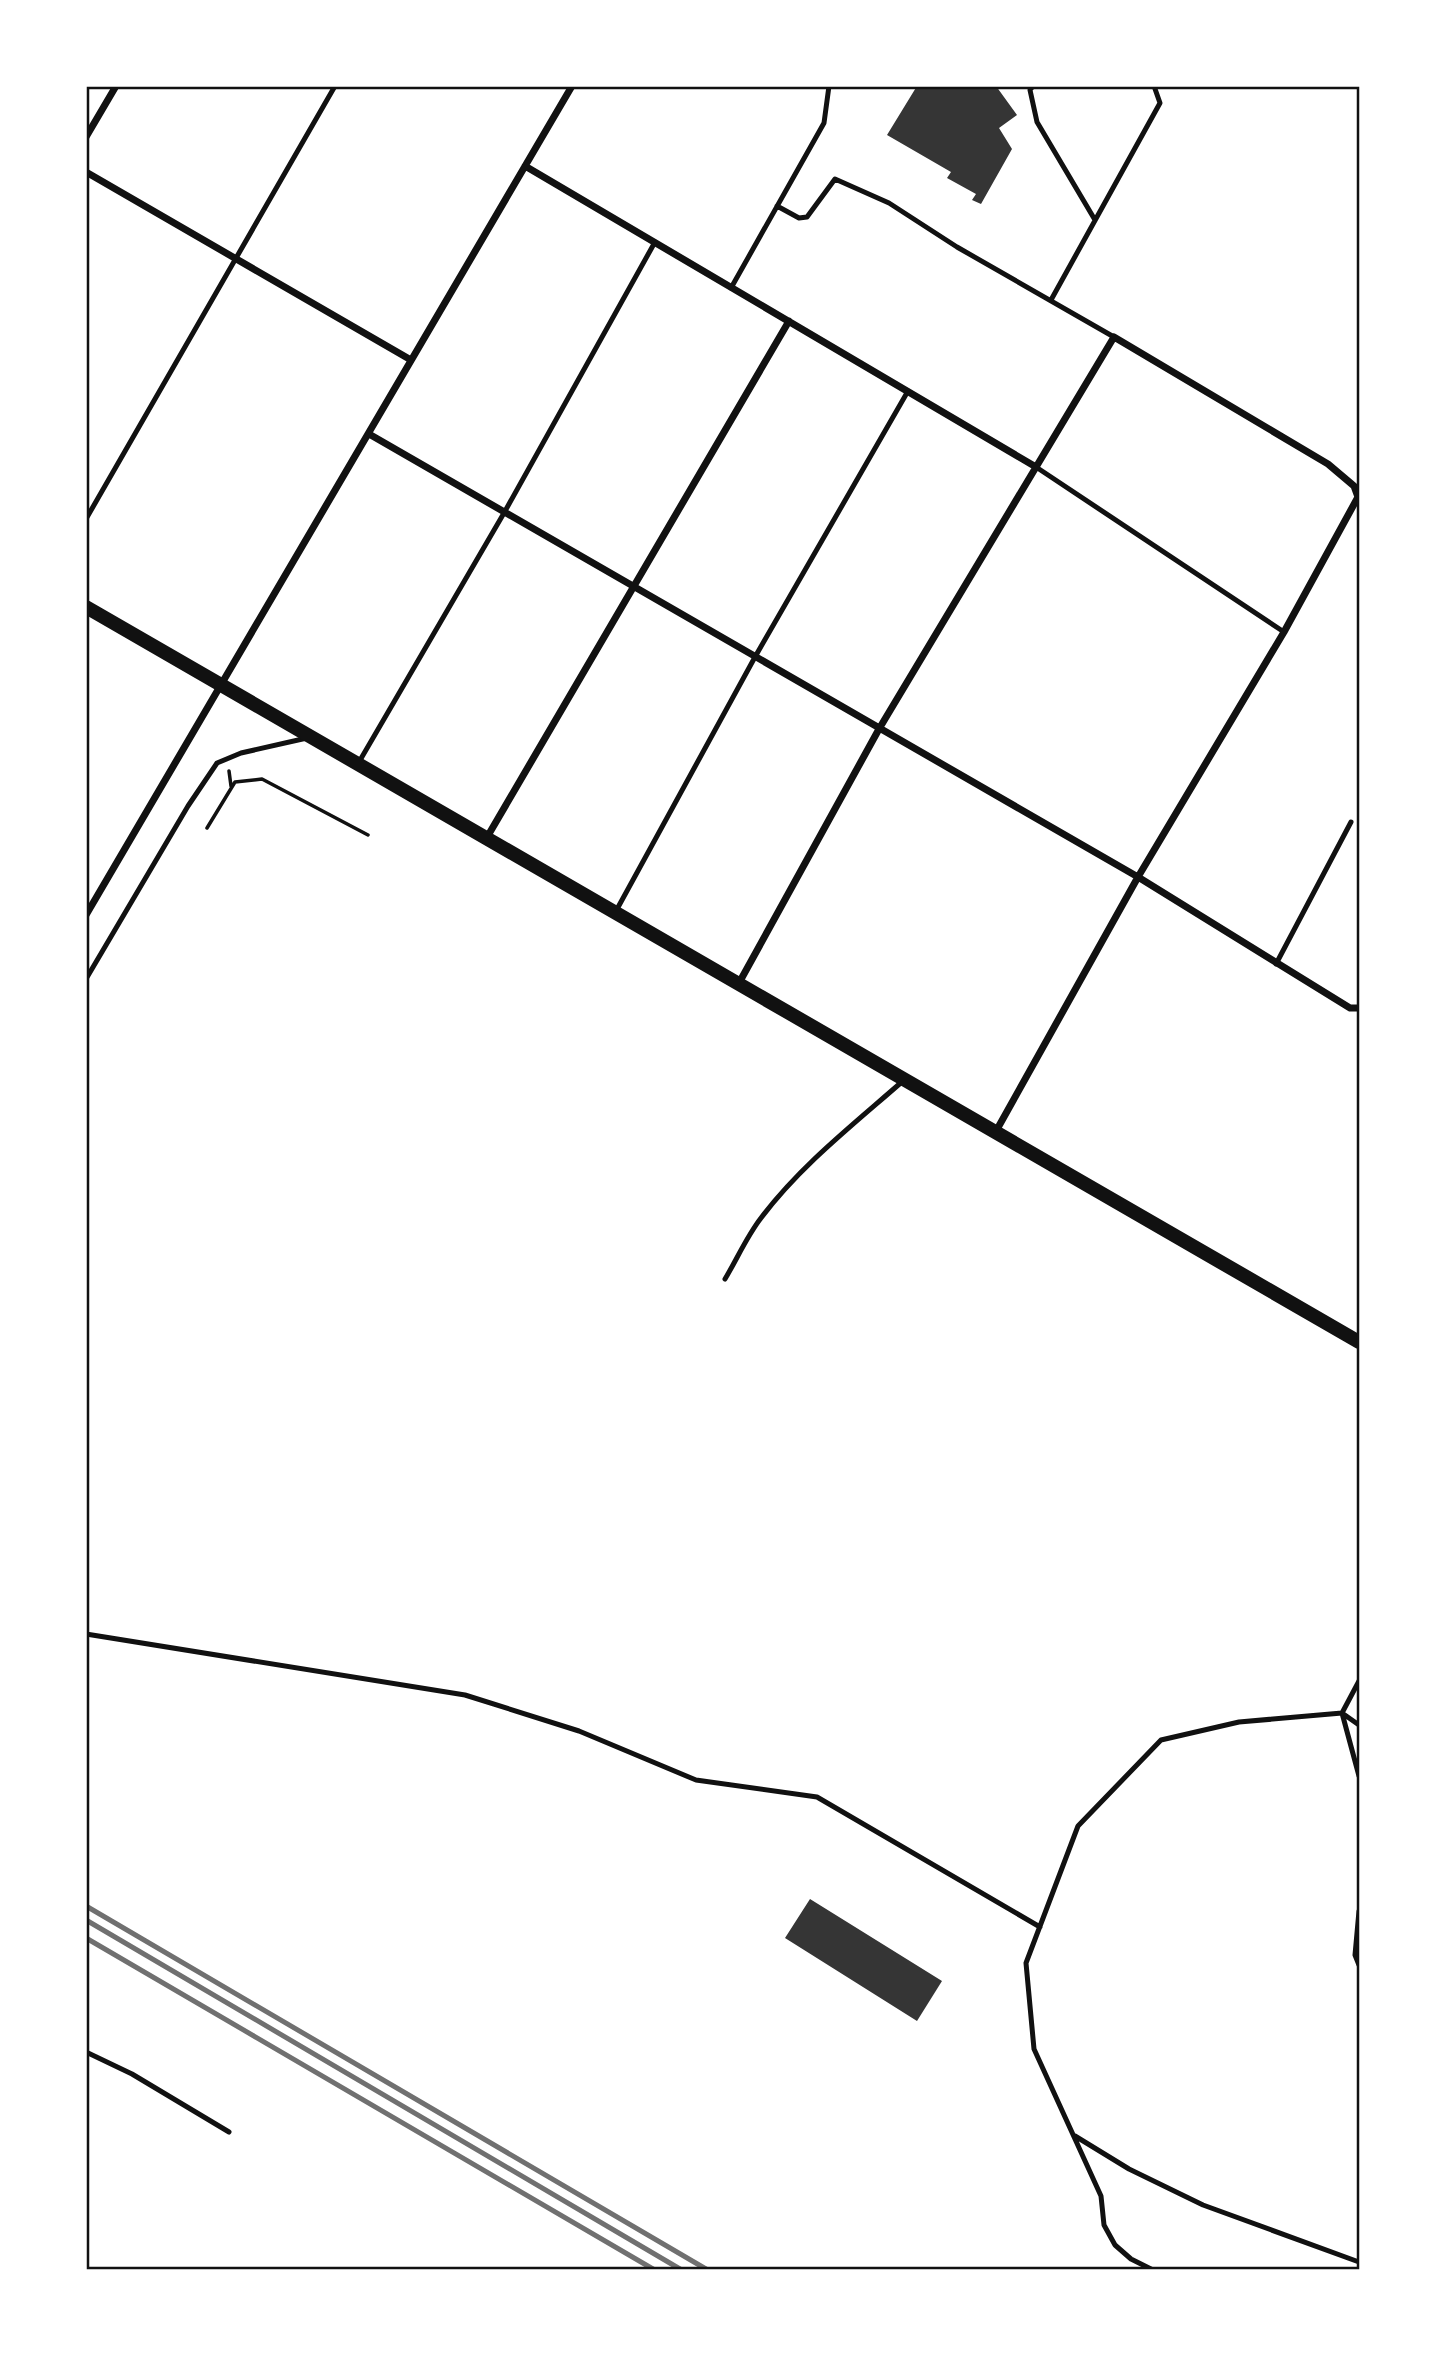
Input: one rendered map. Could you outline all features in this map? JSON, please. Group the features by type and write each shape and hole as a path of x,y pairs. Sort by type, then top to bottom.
{"main road":[{"path":"86,607 1359,1342"}],"street":[{"path":"86,137 116,86"},
{"path":"86,915 572,86"},
{"path":"525,166 1036,467"},
{"path":"86,172 411,360"},
{"path":"486,839 789,321"},
{"path":"739,984 879,729 1114,337 1328,464 1354,486 1358,497 1284,632 1138,877 995,1133"},
{"path":"369,434 1138,877 1350,1008 1359,1008"}],"lane":[{"path":"86,519 335,86"},
{"path":"731,288 824,123 829,86"},
{"path":"1033,86 1030,90 1037,122 1095,220"},
{"path":"1051,300 1160,103 1154,86"},
{"path":"777,206 799,218 807,217 835,179 889,203 957,247 1114,337"},
{"path":"357,765 504,513 655,242"},
{"path":"614,913 755,657 908,391"},
{"path":"1036,467 1284,632"},
{"path":"86,979 187,806 217,763 241,753 310,737"},
{"path":"1276,964 1352,822"},
{"path":"725,1279 759,1220 786,1188 820,1153 904,1080"},
{"path":"86,1634 466,1695 579,1731 696,1780 817,1797 1040,1927"},
{"path":"1359,1681 1342,1713 1359,1776"},
{"path":"1151,2269 1131,2259 1115,2245 1104,2225 1101,2196 1034,2049 1026,1963 1077,1826 1161,1740 1240,1721 1342,1713 1359,1725"},
{"path":"1359,1911 1355,1955 1359,1965"},
{"path":"86,2052 95,2053 229,2132"},
{"path":"1074,2136 1129,2169 1203,2205 1359,2262"}],"path":[{"path":"229,771 231,788"},
{"path":"207,828 235,782 262,779 368,835"}],"building":[{"path":"917,86 996,86 1017,115 999,128 1012,149 981,204 972,200 976,194 947,178 951,172 887,135"},
{"path":"810,1899 942,1981 917,2021 785,1938"}],"railway":[{"path":"86,1906 706,2269"},
{"path":"86,1920 680,2269"},
{"path":"86,1938 653,2269"}]}
